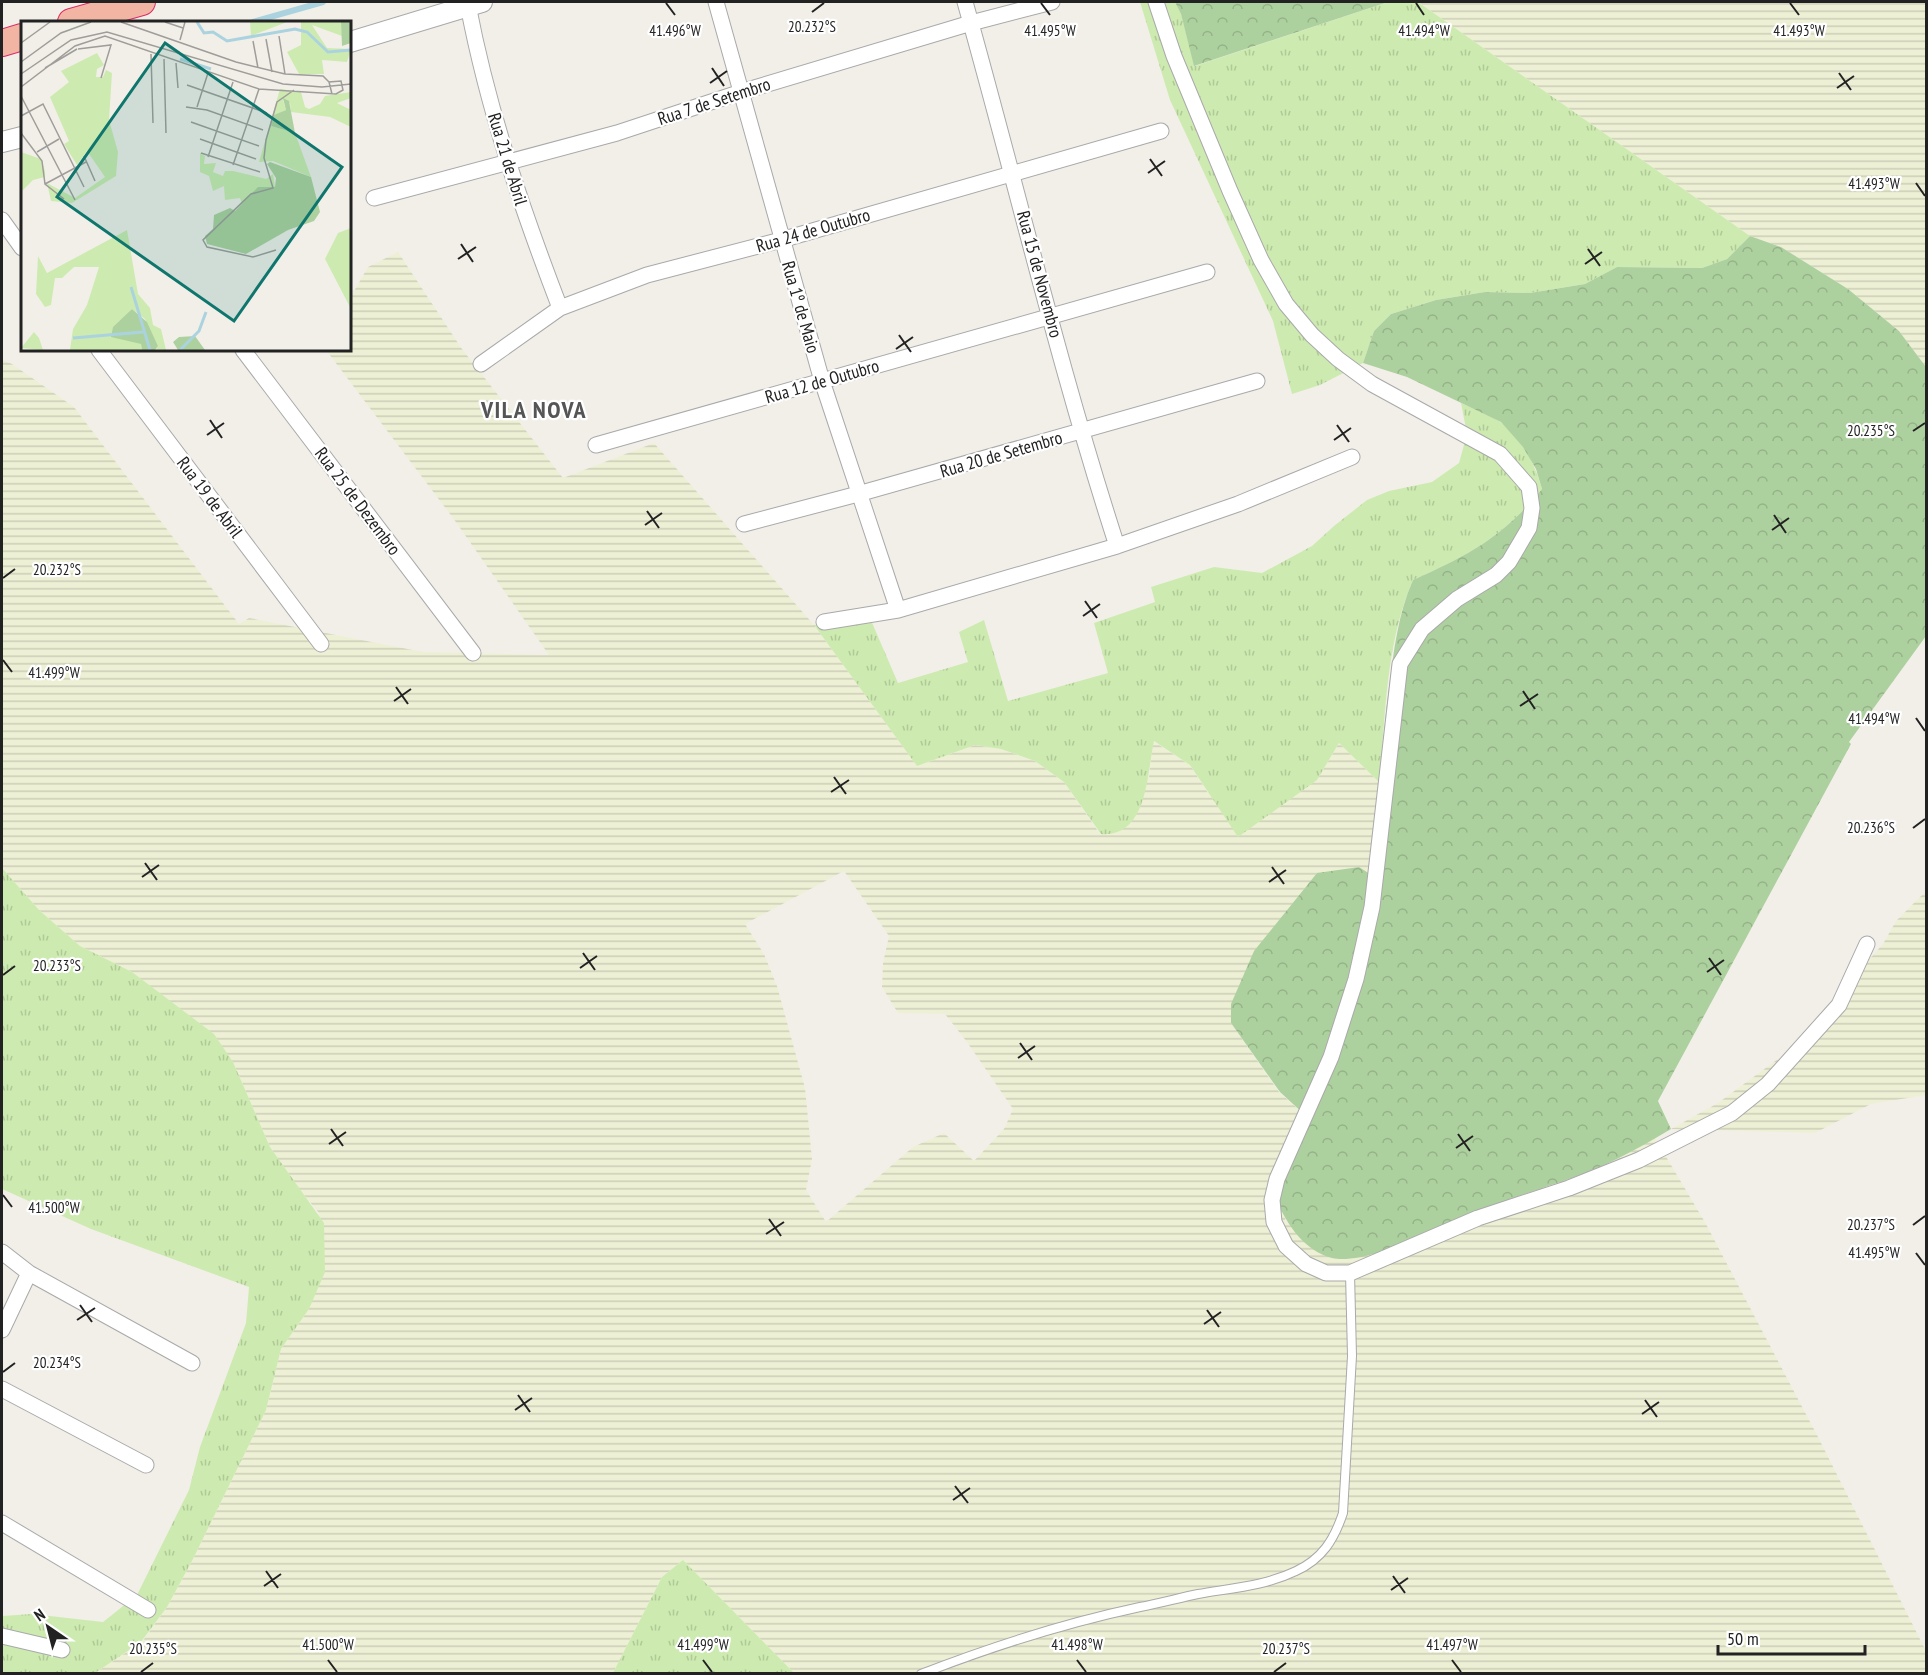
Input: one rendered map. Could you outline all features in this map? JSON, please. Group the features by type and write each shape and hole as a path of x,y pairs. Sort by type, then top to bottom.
{"highway":[{"path":"75,21 142,2"},
{"path":"2,43 21,37"}],"street":[{"name":"Rua 1º de Maio","path":"716,2 822,381 898,610"},
{"name":"Rua 15 de Novembro","path":"965,2 1013,171 1080,432 1117,546"},
{"name":"Rua 7 de Setembro","path":"374,198 617,133 741,92 971,22 1052,2"},
{"path":"1156,2 1174,56 1230,191 1261,260 1286,303 1312,335 1338,359 1396,398 1500,454 1529,487 1532,508 1528,528 1509,562 1496,575 1457,598 1422,629 1400,664 1372,907 1356,979 1331,1057 1277,1179 1272,1200 1274,1222 1286,1246 1306,1264 1326,1273 1350,1274 1478,1218 1569,1188 1639,1160 1732,1113 1768,1084 1839,1005 1867,944"},
{"path":"351,42 475,3"},
{"name":"Rua 21 de Abril","path":"475,3 486,86 507,162 560,308"},
{"name":"Rua 24 de Outubro","path":"481,364 560,308 647,275 782,240 1013,171 1161,131"},
{"path":"2,142 21,137"},
{"path":"2,220 21,247"},
{"name":"Rua 12 de Outubro","path":"596,445 1207,272"},
{"name":"Rua 19 de Abril","path":"100,351 321,644"},
{"name":"Rua 25 de Dezembro","path":"244,351 473,653"},
{"name":"Rua 20 de Setembro","path":"744,524 1257,381"},
{"path":"824,622 898,610 1117,546 1238,504 1352,457"},
{"path":"2,1252 29,1273 192,1364"},
{"path":"2,1330 29,1273"},
{"path":"2,1389 146,1465"},
{"path":"2,1523 148,1610"},
{"path":"2,1636 62,1650"}],"lane":[{"path":"921,1674 1024,1637 1113,1612 1198,1594 1264,1584 1297,1571 1320,1556 1335,1537 1343,1513 1352,1356 1350,1274"}],"green space":[{"path":"1140,2 1175,2 1181,14 1195,66 1388,2 1418,2 1750,236 1727,259 1702,268 1617,267 1585,284 1530,293 1485,292 1436,300 1391,314 1374,331 1363,363 1320,385 1292,394 1273,321 1170,100"},
{"path":"1175,2 1388,2 1194,66 1181,14"},
{"path":"1418,2 1926,2 1926,367 1899,331 1848,289 1781,247 1750,236"},
{"path":"1750,236 1781,247 1848,289 1899,331 1926,367 1926,636 1849,742 1851,744 1658,1101 1671,1129 1605,1165 1500,1203 1392,1249 1349,1259 1322,1255 1298,1236 1277,1201 1305,1115 1280,1092 1231,1023 1231,1004 1254,951 1317,873 1359,867 1373,876 1391,673 1400,619 1413,580 1484,543 1513,520 1542,489 1536,469 1523,447 1501,422 1407,377 1363,363 1374,331 1391,314 1436,300 1485,292 1530,293 1585,284 1617,267 1702,268 1727,259"},
{"path":"398,252 462,349 563,478 654,443 814,625 917,766 975,745 1001,749 1035,761 1064,782 1100,834 1149,777 1153,741 1190,765 1208,793 1317,780 1339,743 1380,783 1373,877 1317,873 1283,916 1231,1023 1279,1092 1305,1115 1285,1220 1309,1246 1333,1258 1358,1256 1397,1246 1497,1204 1618,1159 1655,1138 1706,1224 1818,1437 1926,1651 1926,1673 794,1673 683,1560 662,1577 613,1673 95,1673 142,1642 167,1607 266,1410 281,1349 309,1309 319,1213 270,1147 233,1062 132,972 80,946 39,910 2,868 2,360 12,364 74,407 239,624 249,618 423,652 549,655 453,518 327,351 351,351 351,296 368,267","holes":["844,871 889,936 883,963 882,987 898,1013 945,1014 1013,1109 1004,1129 974,1161 944,1133 913,1147 826,1222 806,1190 812,1159 805,1088 777,986 764,954 745,924"]},
{"path":"1461,403 1490,416 1507,427 1521,443 1536,470 1542,489 1513,520 1484,543 1413,580 1397,628 1392,654 1380,783 1339,743 1317,780 1238,837 1190,765 1154,741 1147,785 1137,815 1128,826 1116,832 1101,834 1064,782 1035,761 1001,749 975,745 917,766 814,625 870,618 898,683 968,662 959,632 984,620 1008,701 1108,673 1094,623 1155,602 1151,587 1214,567 1262,573 1312,546 1367,500 1389,491 1432,482 1459,463 1467,434"},
{"path":"2,868 39,910 80,946 132,972 214,1034 233,1062 270,1147 324,1223 325,1272 309,1309 281,1349 266,1410 193,1559 167,1607 141,1642 95,1673 2,1673 2,1616 32,1614 103,1622 137,1595 189,1490 200,1447 246,1323 249,1287 91,1229 2,1189"},
{"path":"1926,891 1926,1095 1871,1104 1815,1133 1671,1129 1718,1103 1782,1056 1883,944 1896,921"},
{"path":"683,1560 794,1673 613,1673 662,1577"}],"waterway":[{"path":"256,21 323,2"}],"district":[{"name":"VILA NOVA","path":"534,409"}]}
